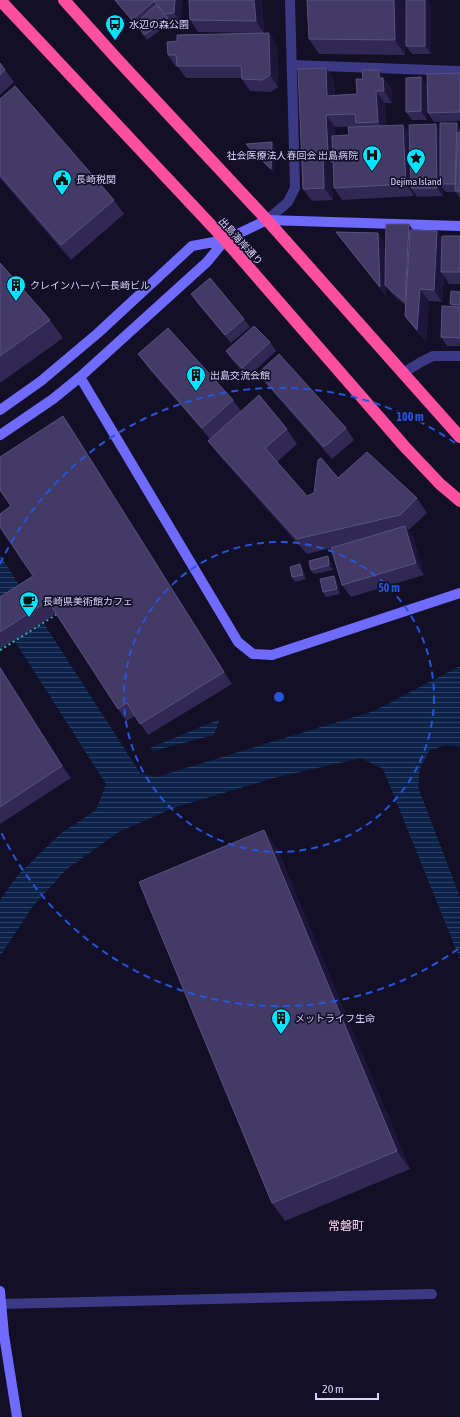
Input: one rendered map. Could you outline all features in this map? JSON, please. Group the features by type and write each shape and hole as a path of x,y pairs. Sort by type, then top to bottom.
{"highway":[{"name":"出島海岸通り","path":"0,0 225,240 405,447 440,484 460,501"},
{"path":"64,0 267,220 460,437"}],"street":[{"path":"0,410 41,381 98,333 192,246 225,240 267,220 288,202 295,188 290,0"},
{"path":"292,66 460,71"},
{"path":"267,220 460,226"},
{"path":"0,435 53,399 80,377 207,262 225,240"},
{"path":"403,373 433,356 460,356"},
{"path":"80,377 238,642 253,654 272,655 460,593"},
{"path":"0,1291 4,1334 16,1417"},
{"path":"1,1304 432,1294"}],"path":[{"path":"0,650 63,609"}],"water":[{"path":"0,555 140,773 156,777 374,711 460,666 460,747 445,745 429,751 420,769 418,787 460,897 460,959 383,769 361,758 274,778 173,808 117,833 66,870 33,906 0,956 0,900 18,875 60,834 96,810 106,784 0,618"},
{"path":"220,719 214,735 153,751 150,748"}],"building":[{"path":"115,0 175,0 174,13 165,14 154,1 132,20"},
{"path":"189,0 254,0 256,21 190,20"},
{"path":"307,0 394,0 395,40 309,39"},
{"path":"406,0 425,0 425,46 406,46"},
{"path":"156,5 168,18 144,35 140,29 142,26 138,21"},
{"path":"269,33 270,75 262,80 242,79 241,66 177,66 176,55 168,55 167,42 177,41 177,35"},
{"path":"0,63 5,70 0,75"},
{"path":"326,68 327,96 357,94 356,79 363,79 362,70 379,70 379,78 383,78 384,91 376,91 378,122 356,123 355,114 326,115 328,151 323,151 324,188 303,189 298,69"},
{"path":"460,73 460,112 428,113 427,74"},
{"path":"421,77 421,111 406,112 406,78"},
{"name":"長崎税関","path":"15,86 114,200 61,245 0,175 0,99"},
{"path":"440,123 457,123 455,184 440,184"},
{"path":"436,124 437,188 411,188 409,125"},
{"path":"403,125 406,184 334,188 332,136 349,135 348,127"},
{"path":"458,132 460,132 460,191 455,191"},
{"path":"272,142 271,169 246,144"},
{"path":"386,224 409,224 405,302 385,285"},
{"path":"410,230 437,231 434,290 420,289 417,330 405,316"},
{"path":"336,232 378,233 380,287"},
{"path":"442,236 460,236 460,272 441,272"},
{"path":"0,263 50,320 0,356"},
{"path":"210,278 244,319 225,335 191,294"},
{"path":"451,291 460,292 460,305 450,304"},
{"path":"442,306 460,307 460,338 441,337"},
{"path":"254,326 270,342 242,368 226,351"},
{"name":"出島交流会館","path":"168,328 233,400 202,428 138,354"},
{"path":"279,354 346,428 324,447 258,373"},
{"path":"259,395 287,429 265,448 307,496 314,493 318,460 321,458 338,478 367,452 417,498 400,515 297,539 208,441"},
{"path":"63,416 224,672 140,724 127,703 118,709 48,601 0,632 0,597 33,576 0,527 0,514 11,506 0,490 0,457"},
{"path":"405,526 416,563 342,585 331,548"},
{"path":"328,556 329,565 311,570 309,561"},
{"path":"300,564 303,575 292,577 290,567"},
{"path":"334,576 337,589 323,592 320,579"},
{"path":"0,668 62,766 0,807"},
{"name":"メットライフ生命","path":"264,830 397,1151 272,1203 139,882"}],"place":[{"name":"水辺の森公園","path":"115,41"},
{"name":"社会医療法人春回会 出島病院","path":"372,172"},
{"name":"Dejima Island","path":"416,175"},
{"name":"長崎税関","path":"62,196"},
{"name":"クレインハーバー長崎ビル","path":"16,302"},
{"name":"出島交流会館","path":"196,392"},
{"name":"長崎県美術館カフェ","path":"29,618"},
{"name":"メットライフ生命","path":"281,1035"}],"district":[{"name":"常磐町","path":"346,1226"}]}
